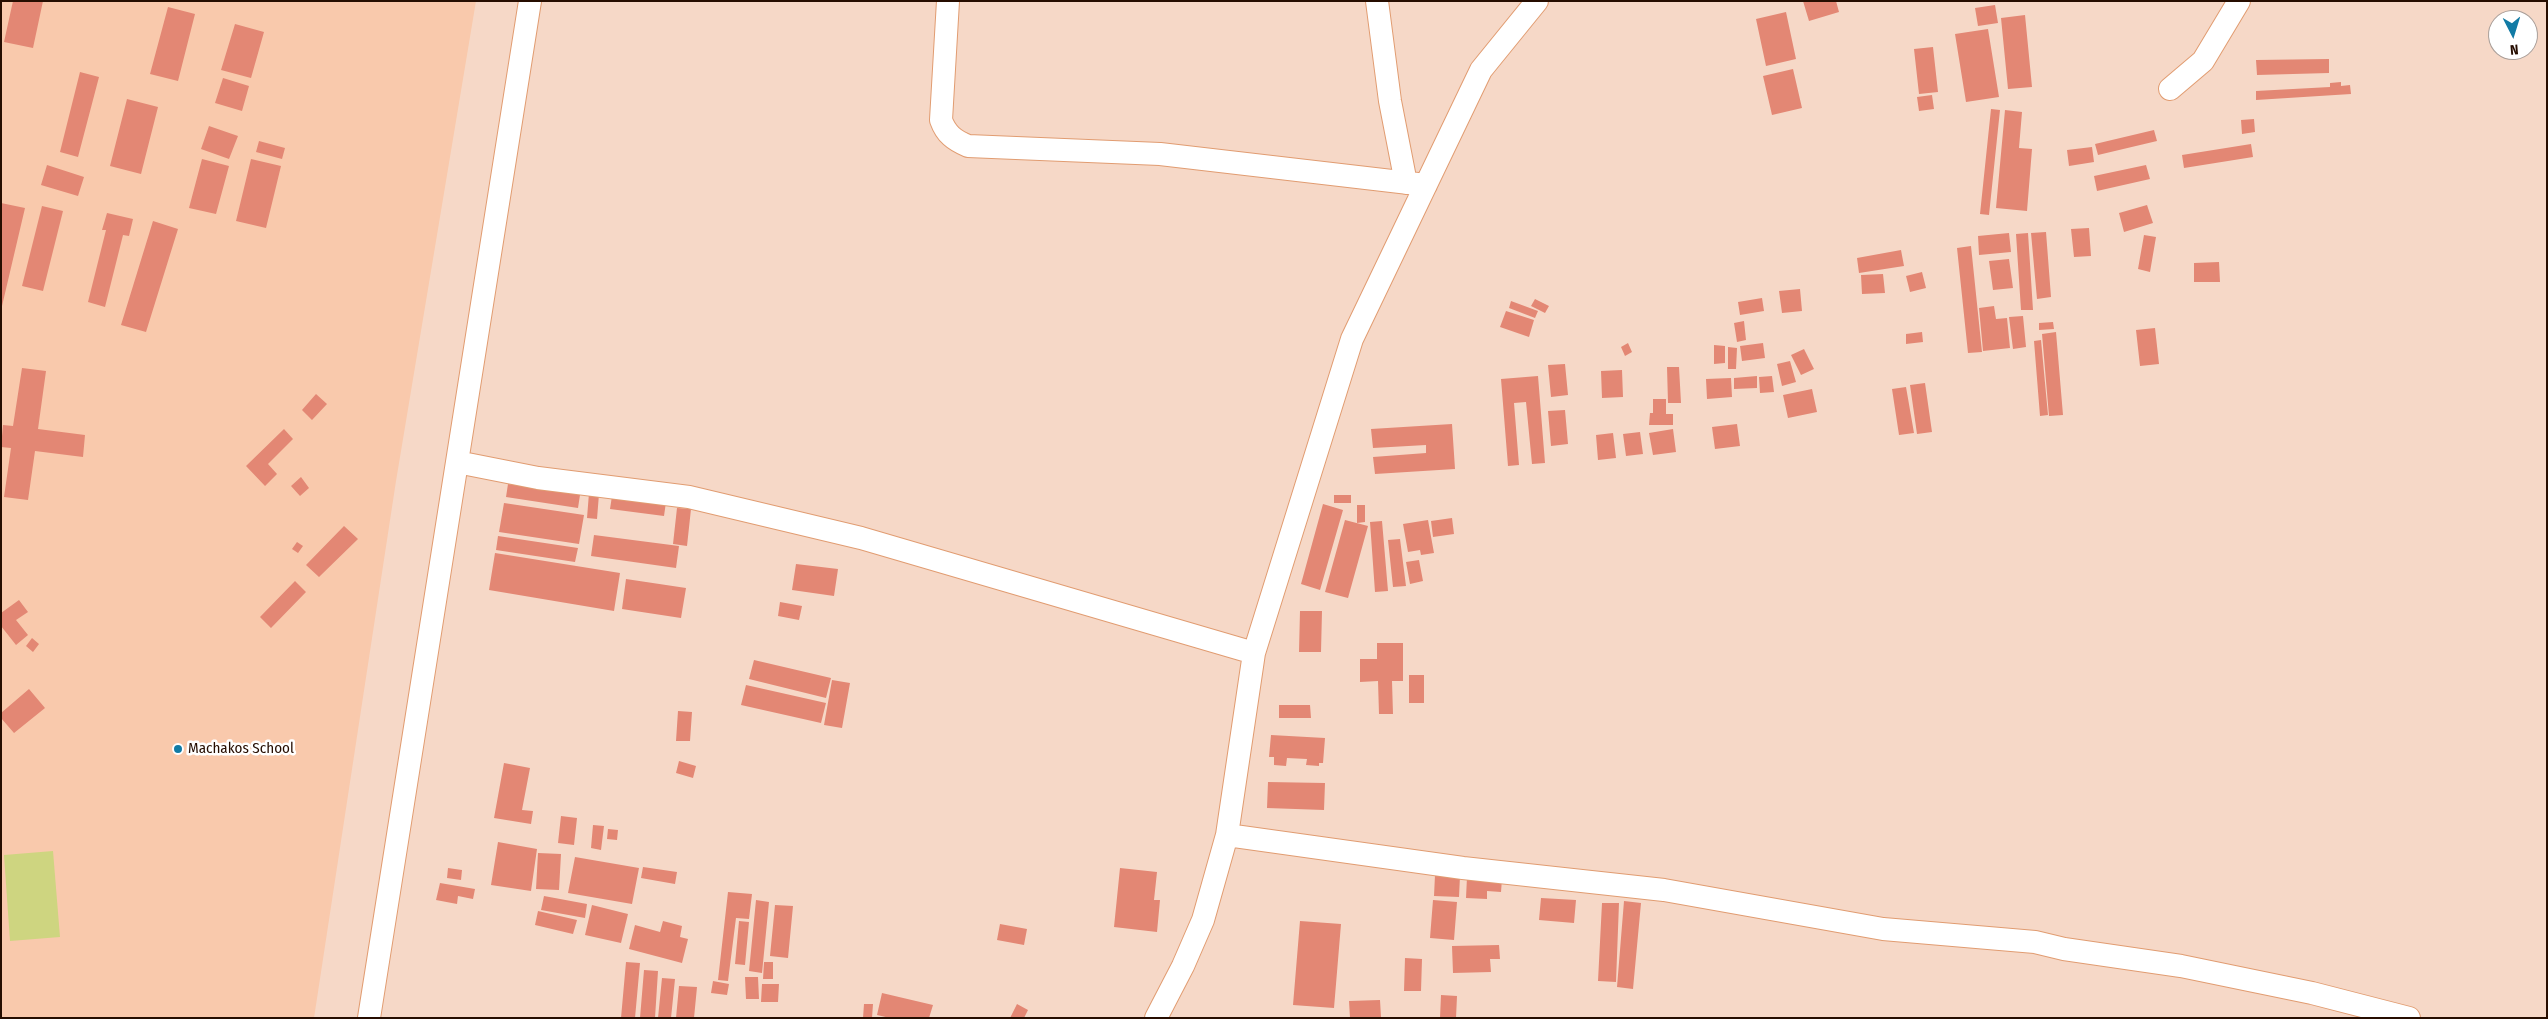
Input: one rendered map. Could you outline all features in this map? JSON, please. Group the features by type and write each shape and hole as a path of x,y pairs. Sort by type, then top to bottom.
{"street":[{"path":"369,1018 530,1"},
{"path":"948,1 941,120 944,129 954,140 968,146 1160,154 1416,184"},
{"path":"1377,1 1390,101 1416,184"},
{"path":"1156,1018 1183,966 1203,920 1227,835 1254,653 1352,339 1416,184 1481,70 1537,1"},
{"path":"2170,89 2203,61 2239,1"},
{"path":"457,462 538,478 699,499 861,538 1254,653"},
{"path":"1227,835 1463,868 1664,890 1883,929 2035,942 2064,949 2181,966 2312,993 2409,1018"}],"shaded area":[{"name":"Machakos School","path":"1,1 476,1 396,481 314,1018 1,1018"}],"green space":[{"path":"53,851 60,937 10,941 4,855"}],"building":[{"path":"13,1 43,1 33,48 4,42"},
{"path":"1803,1 1836,1 1839,12 1809,21"},
{"path":"1995,5 1998,23 1978,26 1975,8"},
{"path":"168,7 195,14 178,81 150,74"},
{"path":"1786,12 1796,59 1766,66 1756,19"},
{"path":"2025,15 2032,87 2008,89 2001,18"},
{"path":"235,24 264,32 251,78 221,70"},
{"path":"1988,29 1999,97 1966,102 1955,34"},
{"path":"1933,47 1938,92 1919,94 1914,49"},
{"path":"2329,59 2329,73 2257,75 2256,60"},
{"path":"1793,69 1802,108 1772,115 1763,76"},
{"path":"80,72 99,77 78,157 60,152"},
{"path":"223,78 249,86 242,111 215,103"},
{"path":"2341,82 2341,86 2350,85 2351,94 2256,100 2256,91 2330,87 2330,83"},
{"path":"1932,95 1934,109 1919,111 1917,97"},
{"path":"127,99 158,107 141,174 110,166"},
{"path":"1991,109 2000,110 1989,215 1980,214"},
{"path":"2005,110 2022,112 2019,148 2032,149 2027,211 1996,208"},
{"path":"2254,119 2255,132 2242,134 2241,120"},
{"path":"209,126 238,136 229,159 201,149"},
{"path":"2154,130 2157,141 2098,155 2095,144"},
{"path":"259,141 285,148 282,159 256,152"},
{"path":"2251,144 2253,157 2184,168 2182,155"},
{"path":"2092,147 2094,162 2069,166 2067,150"},
{"path":"202,159 229,166 216,214 189,208"},
{"path":"251,159 281,166 266,228 236,221"},
{"path":"47,165 84,177 78,196 41,185"},
{"path":"2146,165 2150,179 2097,191 2094,176"},
{"path":"1,203 25,208 2,306 1,306"},
{"path":"2147,205 2153,223 2124,232 2119,213"},
{"path":"42,206 63,211 43,291 22,286"},
{"path":"107,213 133,219 129,236 123,235 105,307 88,302 106,230 102,230"},
{"path":"153,221 178,229 146,332 121,325"},
{"path":"2089,228 2091,256 2074,257 2071,229"},
{"path":"2046,232 2051,297 2037,299 2031,233"},
{"path":"2009,233 2011,252 1979,255 1978,236"},
{"path":"2028,233 2033,310 2021,310 2016,234"},
{"path":"2144,235 2156,237 2150,272 2138,269"},
{"path":"1971,246 1982,352 1968,353 1957,248"},
{"path":"1901,250 1904,266 1859,273 1857,258"},
{"path":"2009,259 2013,288 1993,290 1989,261"},
{"path":"2219,262 2220,282 2194,282 2194,263"},
{"path":"1922,272 1926,288 1910,292 1906,276"},
{"path":"1883,274 1885,293 1862,294 1861,275"},
{"path":"1800,289 1802,311 1782,313 1779,291"},
{"path":"1762,298 1764,311 1740,315 1738,302"},
{"path":"1535,299 1549,306 1545,313 1531,306"},
{"path":"1511,301 1538,311 1535,318 1509,308"},
{"path":"1994,306 1996,319 2007,318 2010,348 1983,351 1979,308"},
{"path":"1506,311 1534,320 1529,337 1500,327"},
{"path":"2023,316 2026,347 2013,349 2009,317"},
{"path":"1744,321 1746,340 1737,342 1734,323"},
{"path":"2053,322 2054,329 2039,330 2039,323"},
{"path":"2155,328 2159,364 2140,366 2136,330"},
{"path":"1922,332 1923,342 1906,344 1906,334"},
{"path":"2056,332 2063,415 2049,416 2042,334"},
{"path":"2041,340 2048,415 2040,416 2034,341"},
{"path":"1628,343 1632,352 1625,356 1621,347"},
{"path":"1763,343 1765,358 1742,361 1740,346"},
{"path":"1714,345 1725,346 1725,363 1714,364"},
{"path":"1728,347 1737,348 1736,369 1728,369"},
{"path":"1804,349 1814,369 1801,375 1791,355"},
{"path":"1790,361 1796,382 1782,386 1777,364"},
{"path":"1565,364 1568,395 1551,397 1548,365"},
{"path":"1667,367 1679,367 1681,403 1668,403"},
{"path":"22,368 46,371 38,429 85,435 83,457 35,451 28,500 4,497 11,448 1,447 3,425 13,426"},
{"path":"1622,370 1623,397 1602,398 1601,371"},
{"path":"1538,376 1545,463 1532,464 1526,402 1514,403 1519,465 1508,466 1501,379"},
{"path":"1757,376 1757,388 1734,389 1734,378"},
{"path":"1772,376 1774,392 1760,393 1759,377"},
{"path":"1731,378 1732,397 1707,399 1706,379"},
{"path":"1925,383 1932,432 1917,434 1910,385"},
{"path":"1906,387 1914,433 1899,435 1892,389"},
{"path":"1812,389 1817,412 1788,418 1783,395"},
{"path":"316,394 327,404 312,420 302,410"},
{"path":"1653,399 1666,399 1666,414 1673,414 1673,425 1649,425 1650,413 1653,413"},
{"path":"1565,410 1568,444 1551,446 1548,411"},
{"path":"1452,424 1455,469 1375,474 1373,457 1426,453 1426,445 1373,448 1371,429"},
{"path":"1737,424 1740,446 1715,449 1712,427"},
{"path":"284,429 293,439 268,464 277,474 265,486 246,466"},
{"path":"1673,429 1676,452 1653,455 1649,433"},
{"path":"1640,432 1643,454 1626,456 1623,434"},
{"path":"1613,433 1616,458 1598,460 1596,435"},
{"path":"301,477 309,488 300,496 291,486"},
{"path":"508,484 580,495 578,508 506,497"},
{"path":"589,493 599,494 597,519 587,518"},
{"path":"1334,495 1351,495 1351,503 1334,503"},
{"path":"612,496 666,502 664,516 610,509"},
{"path":"504,503 584,515 579,544 499,532"},
{"path":"1323,504 1343,510 1320,590 1301,584"},
{"path":"1357,505 1365,505 1365,522 1357,523"},
{"path":"677,508 691,509 687,546 673,544"},
{"path":"1452,518 1454,534 1433,537 1431,521"},
{"path":"1345,520 1368,526 1348,598 1325,592"},
{"path":"1428,520 1434,553 1421,555 1420,550 1408,552 1403,524"},
{"path":"1382,521 1388,591 1375,592 1370,522"},
{"path":"344,526 358,539 319,577 306,565"},
{"path":"594,535 679,546 676,568 591,556"},
{"path":"498,536 578,548 575,562 496,550"},
{"path":"1400,539 1406,586 1393,587 1388,540"},
{"path":"297,542 303,546 298,553 292,549"},
{"path":"495,553 620,573 614,611 489,590"},
{"path":"1419,560 1423,581 1410,584 1406,562"},
{"path":"796,564 838,569 834,596 792,590"},
{"path":"626,579 686,588 681,618 622,609"},
{"path":"295,581 306,592 271,628 260,617"},
{"path":"19,600 28,612 16,620 28,635 16,645 1,626 1,613"},
{"path":"780,602 802,606 799,620 778,616"},
{"path":"1300,611 1322,611 1321,652 1299,652"},
{"path":"32,638 39,644 33,652 26,646"},
{"path":"1377,643 1403,643 1403,681 1392,681 1393,714 1379,714 1378,681 1360,682 1360,659 1377,659"},
{"path":"754,660 831,678 826,698 749,679"},
{"path":"1409,675 1424,675 1424,703 1409,703"},
{"path":"832,680 850,683 842,728 824,725"},
{"path":"746,685 826,703 821,723 741,705"},
{"path":"29,689 45,708 14,733 1,718 1,713"},
{"path":"1279,705 1310,705 1311,718 1279,718"},
{"path":"678,711 692,712 690,741 676,741"},
{"path":"1271,735 1325,738 1323,763 1319,763 1319,766 1306,765 1307,759 1287,758 1286,766 1274,765 1274,757 1269,757"},
{"path":"679,761 696,766 693,778 676,773"},
{"path":"504,763 530,768 522,810 533,811 531,824 494,818"},
{"path":"1268,782 1325,783 1324,810 1267,808"},
{"path":"561,816 577,818 574,845 558,843"},
{"path":"593,825 604,826 601,850 591,848"},
{"path":"608,829 618,830 617,840 607,839"},
{"path":"498,842 537,849 531,891 491,885"},
{"path":"538,853 561,854 559,890 536,889"},
{"path":"575,857 639,868 632,904 568,893"},
{"path":"643,867 677,872 675,884 641,878"},
{"path":"448,868 462,870 461,880 447,878"},
{"path":"1120,868 1157,872 1154,900 1160,900 1157,932 1114,927"},
{"path":"1435,875 1460,876 1459,897 1434,896"},
{"path":"1467,877 1502,879 1501,892 1487,891 1487,899 1466,898"},
{"path":"440,883 475,889 473,899 458,896 457,904 436,900"},
{"path":"728,892 752,894 749,919 736,918 728,981 718,980"},
{"path":"544,896 587,904 585,918 541,910"},
{"path":"1541,898 1576,900 1574,923 1539,920"},
{"path":"756,900 769,902 762,973 749,971"},
{"path":"1433,900 1457,902 1454,940 1430,938"},
{"path":"1624,901 1641,903 1633,989 1617,987"},
{"path":"1602,903 1619,903 1616,982 1598,981"},
{"path":"592,905 628,914 621,943 585,935"},
{"path":"775,905 793,906 788,958 770,956"},
{"path":"538,911 577,920 573,934 535,925"},
{"path":"663,921 682,926 680,937 688,939 682,963 629,949 635,925 660,932"},
{"path":"739,921 749,922 745,965 735,964"},
{"path":"1300,921 1341,924 1334,1008 1293,1005"},
{"path":"1000,924 1027,929 1024,945 997,940"},
{"path":"1499,945 1500,959 1490,959 1491,972 1453,973 1452,946"},
{"path":"1405,958 1422,959 1421,991 1404,991"},
{"path":"626,962 640,963 635,1018 621,1018"},
{"path":"764,962 773,962 773,979 763,979"},
{"path":"644,970 658,971 655,1018 640,1018"},
{"path":"745,977 758,977 759,999 746,999"},
{"path":"662,978 675,979 671,1018 658,1018"},
{"path":"713,981 729,984 727,995 711,993"},
{"path":"762,984 779,984 778,1002 761,1002"},
{"path":"679,986 697,987 694,1018 676,1018"},
{"path":"882,993 933,1005 929,1018 890,1018 877,1015"},
{"path":"1441,995 1457,996 1456,1018 1440,1018"},
{"path":"1380,1000 1381,1017 1350,1018 1349,1001"},
{"path":"864,1004 873,1004 872,1018 863,1018"},
{"path":"1017,1004 1028,1010 1024,1018 1010,1018"}],"place":[{"name":"Machakos School","path":"178,749"}]}
